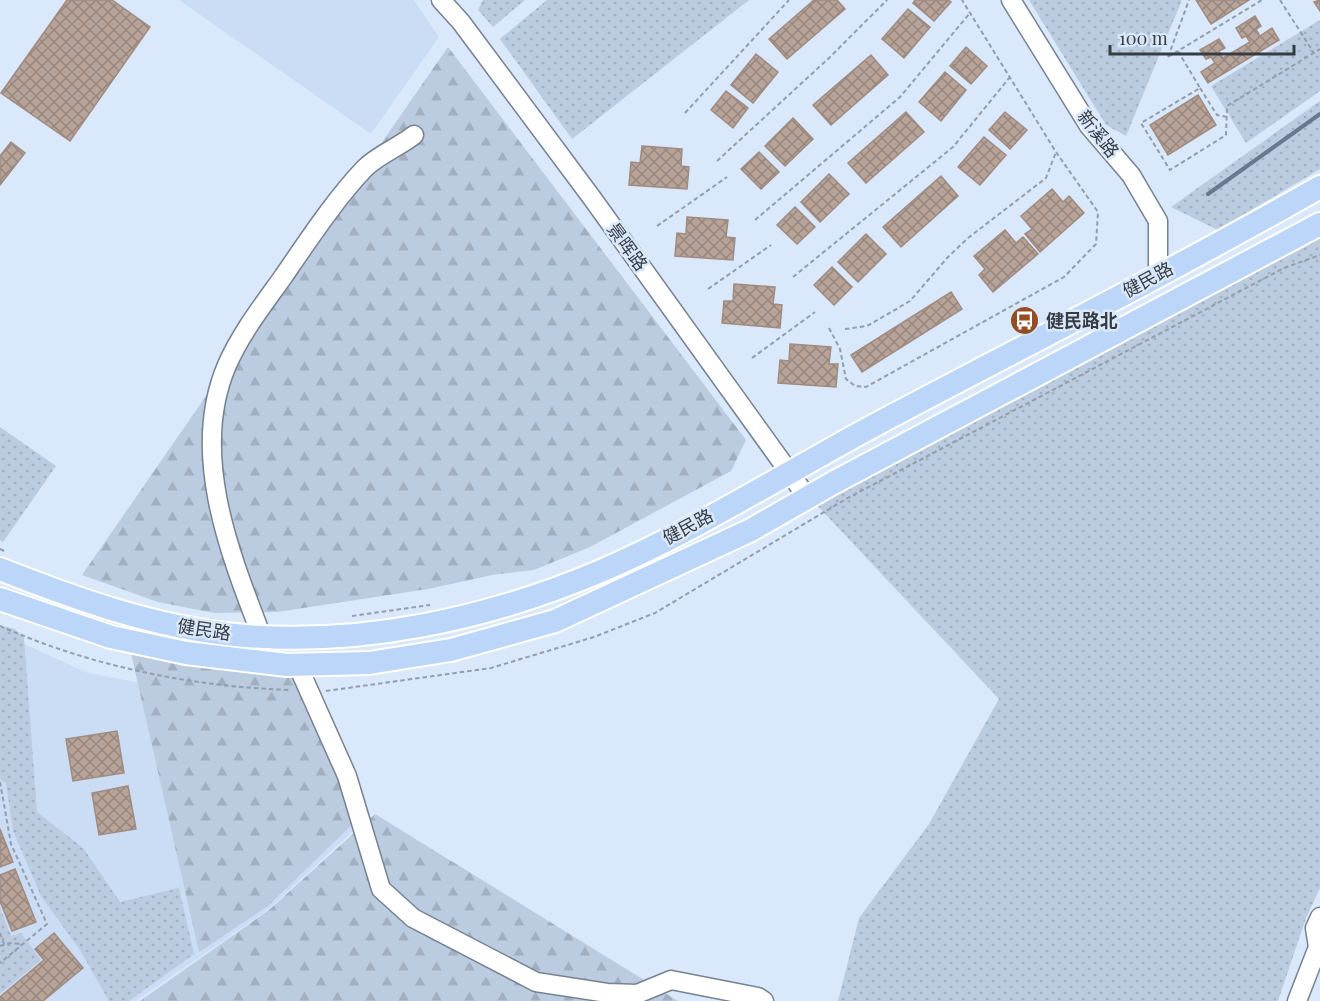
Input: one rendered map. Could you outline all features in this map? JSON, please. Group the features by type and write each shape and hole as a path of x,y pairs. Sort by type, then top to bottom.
{"main road":[{"name":"健民路","path":"5,561 116,611 170,624 233,635 262,637 326,636 434,623 539,596 604,570 682,532 789,472 1320,187"},
{"name":"健民路","path":"0,599 111,637 186,653 297,664 369,663 451,650 555,621 752,530 807,497 1320,224"}],"street":[{"name":"景晖路","path":"441,0 461,22 592,198 807,497"},
{"name":"新溪路","path":"1011,0 1089,126 1131,175 1158,221 1158,275"},
{"path":"262,637 230,552 217,491 212,447 217,396 226,366 242,334 366,167 414,135"},
{"path":"297,664 347,776 381,889 413,918 536,982 607,993 637,994 671,980 758,997 764,1001"},
{"path":"1297,1001 1312,987 1318,947 1315,928 1320,917"}],"path":[{"path":"685,112 789,0"},
{"path":"717,161 829,58 887,0"},
{"path":"829,328 840,349 846,380 855,386 866,387 1064,277 1096,244 1098,212 1056,152 962,0"},
{"path":"1189,0 1168,57 1262,0"},
{"path":"1280,0 1314,53"},
{"path":"755,220 900,97 970,13"},
{"path":"1200,87 1141,123 1170,170 1226,135 1227,106 1320,49"},
{"path":"1178,51 1217,115 1227,117"},
{"path":"792,278 953,147 1010,77"},
{"path":"845,329 867,326 910,301 948,257 968,238 1046,178 1056,152"},
{"path":"657,226 727,177"},
{"path":"708,289 771,245"},
{"path":"752,358 815,312"},
{"path":"0,549 5,561"},
{"path":"344,617 438,604"},
{"path":"0,782 11,844 47,924 0,963"},
{"path":"0,933 4,945"},
{"path":"0,946 22,944"}],"shaded area":[{"path":"179,0 414,0 439,37 371,134"},
{"path":"0,633 88,673 184,691 322,708 370,815 269,909 136,1001 0,1001"}],"green space":[{"path":"483,0 525,0 493,27 478,10"},
{"path":"547,0 749,0 572,139 500,39"},
{"path":"1029,0 1182,0 1126,136 1106,125"},
{"path":"1320,20 1320,91 1246,143 1211,86"},
{"path":"448,47 746,440 731,471 590,547 534,570 492,575 428,589 277,612 214,613 158,602 82,575"},
{"path":"1320,101 1320,169 1218,230 1171,207"},
{"path":"1320,228 1320,888 1306,918 1278,1001 838,1001 859,918 929,824 999,699 814,502"},
{"path":"0,427 56,466 3,542 0,540"},
{"path":"0,628 15,629 24,638 37,812 83,848 120,902 179,888 194,954 129,1001 109,1001 80,950 41,896 13,831 6,783 0,779"},
{"path":"130,649 303,670 364,813 268,906 199,952"},
{"path":"375,814 678,1001 140,1001 269,910"},
{"path":"0,908 11,936 21,933 41,960 0,994"}],"building":[{"path":"67,0 112,0 150,27 70,141 1,93"},
{"path":"814,0 837,0 845,9 787,59 769,39"},
{"path":"915,0 948,0 951,2 934,21 913,3"},
{"path":"1196,0 1249,0 1211,24"},
{"path":"1320,0 1320,11 1314,2"},
{"path":"908,9 930,27 904,58 882,39"},
{"path":"1255,16 1261,26 1256,29 1260,36 1272,28 1279,40 1208,83 1201,72 1215,63 1211,57 1206,59 1200,50 1219,39 1225,48 1219,51 1223,58 1250,42 1246,36 1242,38 1236,28"},
{"path":"966,47 987,66 971,84 950,66"},
{"path":"756,54 778,72 753,103 731,85"},
{"path":"871,55 888,75 831,125 813,105"},
{"path":"945,72 966,90 941,121 919,102"},
{"path":"726,91 748,108 733,128 711,110"},
{"path":"1198,95 1216,125 1168,155 1150,125"},
{"path":"906,112 924,132 866,183 848,163"},
{"path":"1005,112 1027,130 1010,149 989,130"},
{"path":"793,118 813,139 785,166 765,146"},
{"path":"984,137 1006,155 980,185 958,167"},
{"path":"11,142 25,153 0,185 0,156"},
{"path":"642,146 682,149 681,166 689,167 687,189 629,185 631,162 640,163"},
{"path":"759,152 779,172 761,189 741,169"},
{"path":"829,174 849,194 820,222 801,202"},
{"path":"941,176 958,196 901,247 883,227"},
{"path":"1052,189 1063,202 1069,196 1084,213 1040,252 1025,234 1032,229 1021,216"},
{"path":"795,207 815,227 797,244 777,225"},
{"path":"687,217 728,220 726,237 735,238 733,260 675,256 677,233 686,234"},
{"path":"1005,230 1016,243 1023,237 1038,254 993,292 979,275 985,269 974,256"},
{"path":"866,234 886,254 858,282 838,262"},
{"path":"832,267 852,287 834,305 814,285"},
{"path":"734,284 775,287 773,304 782,305 780,328 722,323 724,301 733,301"},
{"path":"951,292 962,309 862,372 851,355"},
{"path":"790,344 831,347 829,364 838,364 836,387 778,383 780,360 789,361"},
{"path":"117,731 124,773 73,781 66,739"},
{"path":"128,786 136,829 99,835 92,793"},
{"path":"0,829 13,862 0,867"},
{"path":"15,869 36,922 12,931 0,901 0,875"},
{"path":"54,933 83,968 43,1001 0,1001 0,997 44,960 35,949"}],"waterway":[{"path":"1208,194 1320,114"}],"place":[{"name":"健民路北","path":"1025,321"}]}
